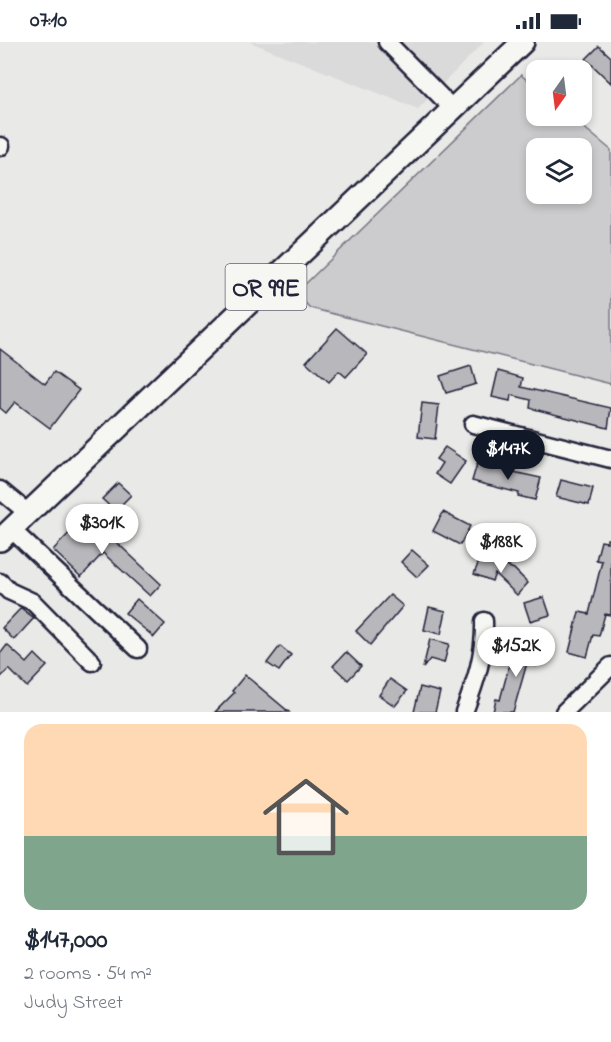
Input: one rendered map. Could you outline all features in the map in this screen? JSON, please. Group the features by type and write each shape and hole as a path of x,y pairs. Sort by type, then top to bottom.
{"main road":[{"name":"OR 99E","path":"6,534 523,42"}],"street":[{"path":"387,42 453,110"},
{"path":"473,424 611,459"},
{"path":"0,490 28,513"},
{"path":"6,534 138,649"},
{"path":"3,591 33,602 92,662"},
{"path":"464,712 475,683 483,651 484,621"},
{"path":"564,712 611,666"}],"shaded area":[{"path":"250,42 484,42 418,109"},
{"path":"521,75 526,79 526,126 582,126 611,150 611,384 310,308 296,293"}],"building":[{"path":"599,46 611,57 611,83 592,65 592,60 586,59"},
{"path":"337,328 367,354 346,377 339,371 329,382 306,362"},
{"path":"0,349 45,384 54,372 79,390 50,428 15,402 6,413 0,408"},
{"path":"471,366 476,384 446,393 440,376"},
{"path":"498,371 523,378 521,387 611,408 608,428 530,408 531,400 511,395 510,401 492,397"},
{"path":"422,403 439,405 435,439 418,437"},
{"path":"445,447 466,461 450,484 435,474 442,463 436,459"},
{"path":"477,464 541,478 535,500 518,496 519,493 472,481"},
{"path":"561,480 593,488 589,505 556,497"},
{"path":"118,483 131,495 115,511 102,499"},
{"path":"443,512 470,526 460,545 433,531"},
{"path":"94,521 161,584 150,596 103,553 81,577 53,550 77,525 84,532"},
{"path":"607,539 611,539 611,615 605,614 599,636 593,635 587,657 569,652 579,612 589,614 602,561 596,560 601,541 607,542"},
{"path":"412,550 429,565 417,577 401,562"},
{"path":"481,556 514,569 528,583 517,595 495,574 492,581 474,574"},
{"path":"390,595 403,606 370,645 356,631"},
{"path":"544,597 550,615 530,621 524,603"},
{"path":"137,599 165,624 154,637 125,613"},
{"path":"429,607 446,611 441,634 424,630"},
{"path":"21,608 34,618 14,640 2,628"},
{"path":"430,639 449,644 444,663 430,659 423,668"},
{"path":"522,642 541,647 536,666 527,663 513,712 493,712 496,699 500,700 509,666 515,668"},
{"path":"7,645 27,663 35,654 47,666 27,687 9,669 0,678 0,654"},
{"path":"280,646 291,655 279,671 267,663"},
{"path":"346,652 361,666 348,680 333,666"},
{"path":"245,675 289,712 215,712 234,693 232,691"},
{"path":"390,679 407,691 395,706 379,695"},
{"path":"420,687 440,692 435,712 414,712"}]}
